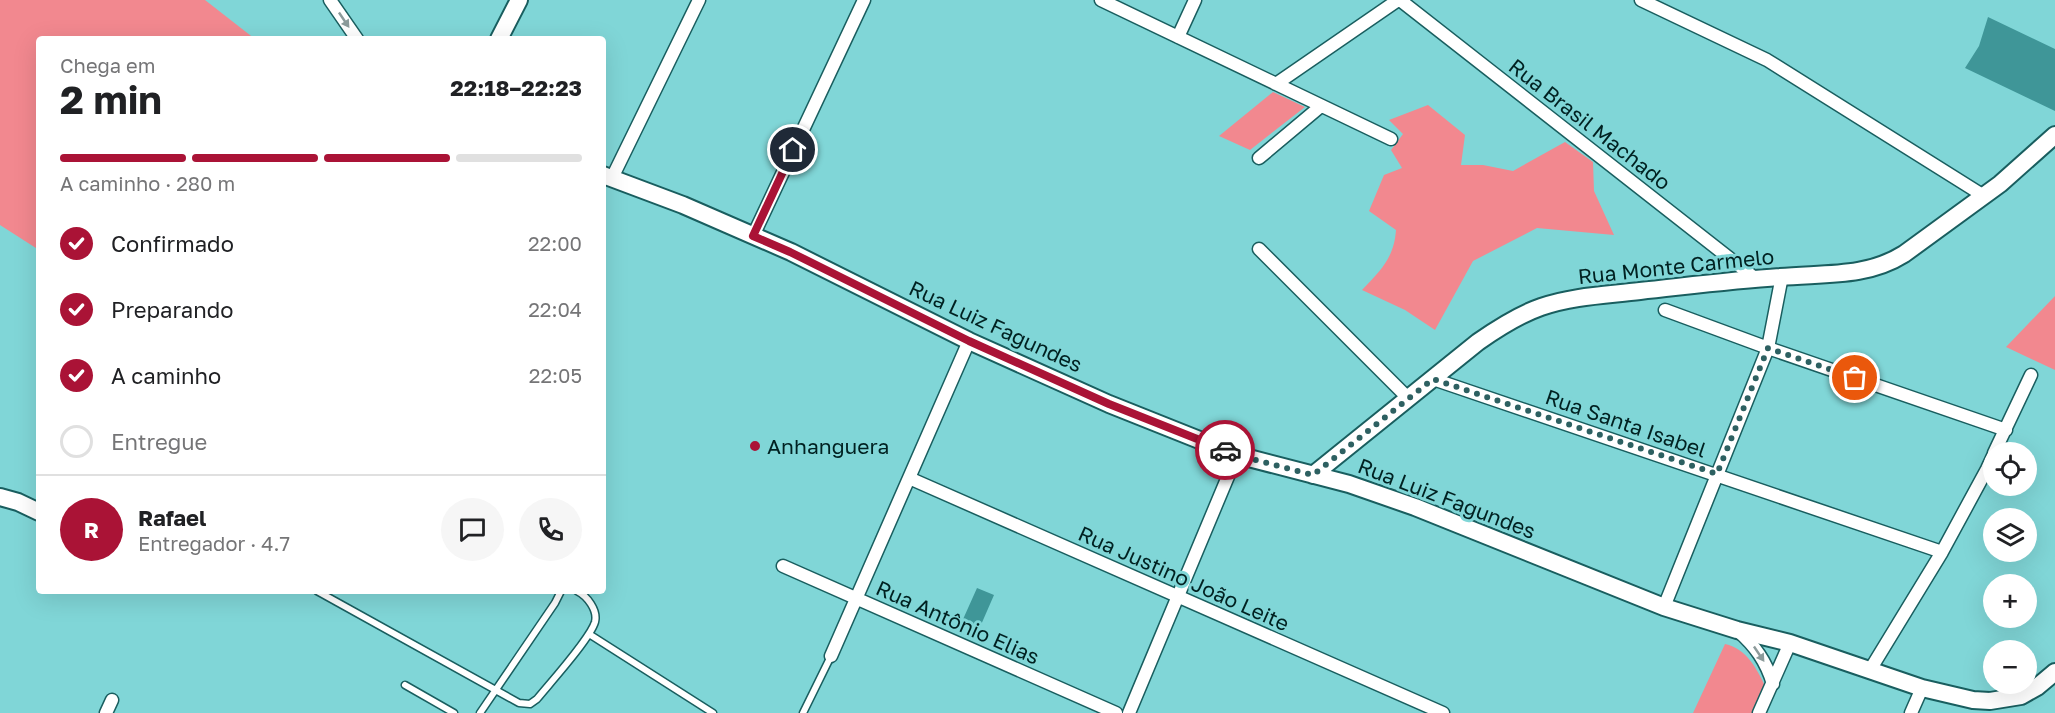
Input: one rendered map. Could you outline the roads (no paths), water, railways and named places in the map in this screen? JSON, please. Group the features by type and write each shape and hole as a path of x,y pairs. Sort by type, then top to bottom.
{"main road":[{"path":"501,36 519,0"},
{"name":"Rua Monte Carmelo","path":"1313,475 1502,325 1529,311 1548,304 1596,296 1782,276 1854,273 1892,262 1984,196 2055,135"},
{"name":"Rua Luiz Fagundes","path":"608,176 683,204 790,252 969,341 1109,404 1237,455 1313,475 1415,507 1664,607 1737,630 1790,643 1922,688 1973,700 2007,699 2021,696 2037,687 2055,672"},
{"path":"0,497 36,511"}],"street":[{"path":"330,0 355,36"},
{"path":"608,176 699,0"},
{"path":"753,236 864,0"},
{"path":"1101,0 1391,139"},
{"path":"1178,37 1195,0"},
{"path":"1276,84 1399,0"},
{"name":"Rua Brasil Machado","path":"1399,0 1756,279"},
{"path":"1641,0 1767,60 1984,196"},
{"path":"1258,158 1322,105"},
{"path":"1259,249 1408,398"},
{"path":"1664,607 1768,348 1782,276"},
{"path":"1665,310 2006,430"},
{"path":"831,656 969,341"},
{"path":"2000,442 2031,375"},
{"name":"Rua Santa Isabel","path":"1433,379 1942,552"},
{"path":"1129,713 1237,455"},
{"path":"1870,670 1942,552 1983,477"},
{"name":"Rua Justino João Leite","path":"909,478 1443,713"},
{"name":"Rua Antônio Elias","path":"783,566 1116,713"},
{"path":"1737,630 1759,652 1773,684"},
{"path":"1759,713 1790,643"},
{"path":"1911,713 1922,688"},
{"path":"106,713 112,700"}],"lane":[{"path":"322,594 519,703 530,704 537,699 589,634 595,621 594,612 582,594"},
{"path":"480,713 560,594"},
{"path":"589,634 713,713"},
{"path":"802,713 831,656"},
{"path":"405,685 454,713"}],"place":[{"name":"Anhanguera","path":"755,446"}]}
